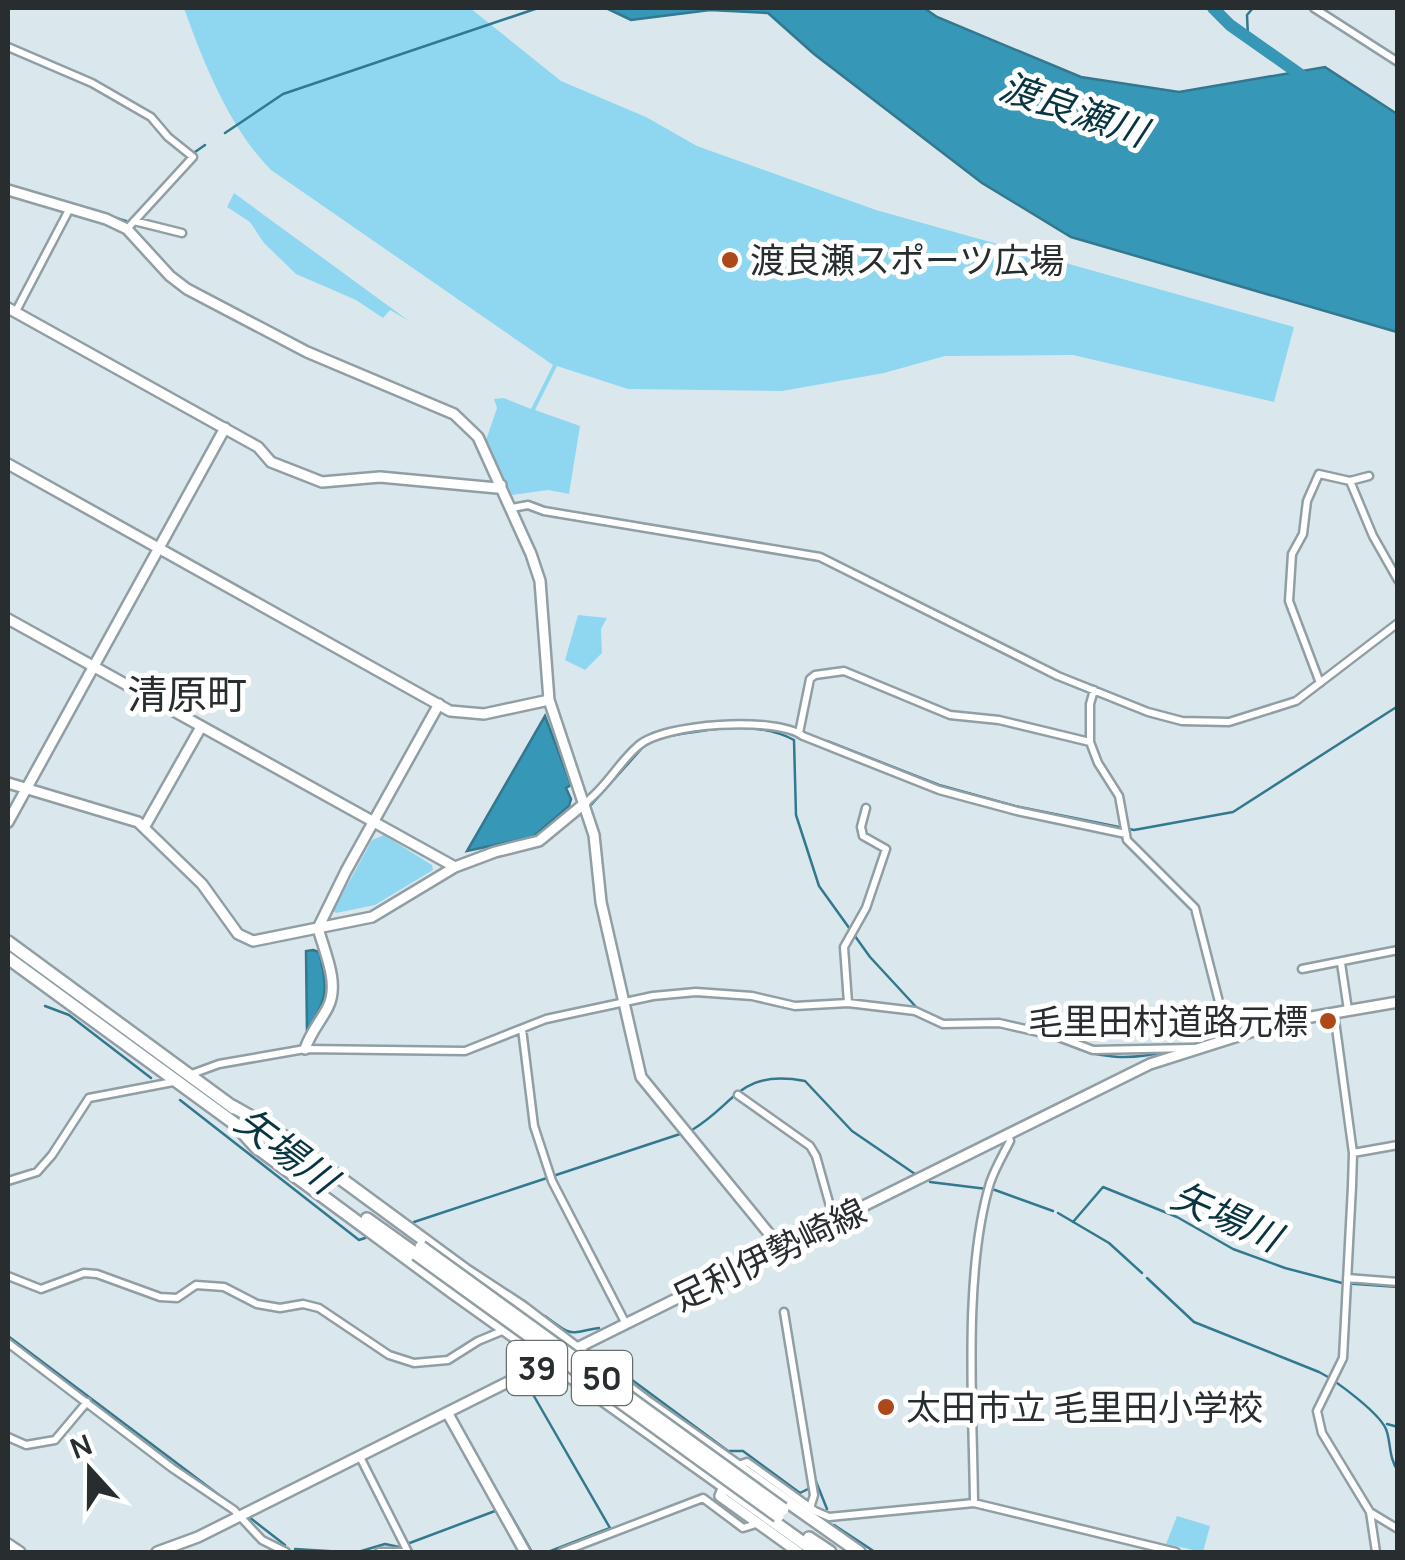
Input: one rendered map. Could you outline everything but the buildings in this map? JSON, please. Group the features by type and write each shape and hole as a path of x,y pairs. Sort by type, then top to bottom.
{"highway":[{"name":"50","path":"8,942 830,1552"},
{"name":"50","path":"8,958 235,1124 419,1250"},
{"name":"50","path":"232,1106 276,1131 465,1270 528,1305 577,1348 859,1552"},
{"name":"50","path":"235,1124 256,1147 816,1552"},
{"name":"50","path":"780,1513 846,1552"}],"street":[{"path":"1314,8 1398,62"},
{"path":"8,47 92,83 144,112 193,157 130,225"},
{"path":"8,190 130,225 182,234"},
{"path":"70,208 11,310 258,447 271,462 322,482 380,477 501,486"},
{"path":"130,225 170,276 187,289 306,352 461,418 478,436 532,554 542,595 549,700 594,835 601,902 642,1077 780,1247"},
{"path":"8,822 225,428"},
{"path":"8,464 439,704 472,716 549,700"},
{"path":"1320,683 1289,601 1292,554 1303,534 1307,501 1319,474 1350,480 1369,476"},
{"path":"1350,480 1373,536 1398,580"},
{"path":"512,508 528,505 544,512 810,554 982,635 1058,676 1182,722 1229,722 1296,700 1398,622"},
{"path":"8,620 455,868"},
{"path":"799,733 810,680 815,675 844,670 950,715 999,720 1090,742"},
{"path":"1094,690 1090,742 1119,796 1127,840 1194,908 1228,1037"},
{"path":"305,1049 331,1002 331,972 318,928 439,704"},
{"path":"8,782 130,818 145,826 202,884 234,930 253,941 372,917 455,868 494,852 539,842 606,784 639,744 648,739 729,725 793,730 940,790 1126,834"},
{"path":"145,826 201,727"},
{"path":"848,1002 844,947 866,908 886,849 863,836 866,808"},
{"path":"1302,969 1398,950"},
{"path":"1341,963 1348,1010"},
{"path":"8,1181 37,1172 89,1098 176,1081 219,1064 305,1049 449,1053 483,1047 546,1020 669,993 752,996 795,1006 848,1002 915,1011 949,1025 998,1024 1056,1036 1093,1050 1194,1048"},
{"name":"足利伊勢崎線","path":"157,1552 198,1538 1150,1064 1282,1022 1398,1002"},
{"path":"1334,1012 1353,1153 1342,1358 1319,1405 1318,1418 1322,1433 1370,1512 1376,1552"},
{"path":"522,1029 534,1126 552,1180 626,1324"},
{"path":"738,1095 810,1146 834,1220"},
{"path":"974,1503 974,1304 989,1189 1010,1141 1008,1134"},
{"path":"1353,1153 1398,1145"},
{"path":"8,1276 40,1289 81,1274 98,1274 160,1297 177,1298 201,1284 224,1288 272,1307 313,1306 388,1355 414,1364 448,1360 478,1341 506,1330 528,1305"},
{"path":"1348,1278 1398,1282"},
{"path":"784,1312 814,1495 810,1508"},
{"path":"8,1344 234,1510 262,1540 286,1552"},
{"path":"8,1437 26,1445 54,1440 86,1402"},
{"path":"448,1414 526,1552"},
{"path":"360,1457 406,1548 379,1552"},
{"path":"798,1552 720,1496 736,1466 746,1462 828,1517 974,1503 1176,1552"},
{"path":"562,1552 703,1498 744,1528 756,1524"},
{"path":"1370,1512 1398,1529"},
{"path":"8,1544 20,1552"}],"shaded area":[{"name":"渡良瀬スポーツ広場","path":"184,8 470,8 561,81 646,117 697,146 876,210 1294,327 1274,402 1073,355 945,356 884,373 782,391 628,389 557,366 535,410 580,426 569,494 548,490 512,495 486,440 497,408 494,399 504,398 531,409 553,365 271,170 230,115"},
{"path":"234,193 409,321 390,310 383,318 356,300 296,274 264,243 250,222 227,207"},
{"path":"578,615 607,618 601,629 602,653 585,670 565,660"},
{"path":"384,835 432,865 433,870 375,905 336,913 333,911 372,840"},
{"path":"1177,1516 1210,1526 1203,1552 1166,1544"}],"water":[{"name":"渡良瀬川","path":"606,8 924,8 937,17 1081,77 1179,92 1325,67 1397,114 1397,332 1071,237 982,183 814,54 768,13 710,10 631,20"},
{"path":"545,716 571,785 566,788 571,799 569,806 533,837 467,851"},
{"path":"306,951 319,952 324,994 307,1032"}],"waterway":[{"path":"225,133 283,94 538,8"},
{"path":"1213,8 1230,25 1308,80"},
{"path":"1248,37 1247,15 1253,8"},
{"path":"195,152 205,145"},
{"path":"8,185 126,221"},
{"path":"827,741 939,785 1015,806 1134,830 1233,812 1398,706"},
{"path":"664,737 747,728 794,740 796,815 819,886 870,957 918,1009"},
{"path":"769,731 786,732"},
{"path":"591,805 643,747"},
{"name":"矢場川","path":"45,1006 69,1015 151,1078"},
{"path":"983,1020 1005,1021"},
{"path":"1190,1046 1268,1022"},
{"path":"1046,1031 1063,1035"},
{"path":"1066,1043 1090,1053 1115,1057 1167,1051"},
{"name":"矢場川","path":"692,1130 752,1084 783,1079 805,1081 852,1131 915,1174"},
{"name":"矢場川","path":"180,1100 359,1240 365,1238"},
{"name":"矢場川","path":"414,1222 680,1134"},
{"name":"矢場川","path":"930,1182 995,1190 1053,1211"},
{"name":"矢場川","path":"1073,1222 1103,1187 1177,1217 1233,1249 1285,1268 1342,1283 1398,1287"},
{"path":"1058,1213 1109,1243 1142,1273"},
{"path":"1147,1278 1194,1322 1319,1372 1346,1390 1384,1425 1398,1471"},
{"path":"545,1316 571,1332 599,1328"},
{"path":"8,1336 239,1510"},
{"path":"620,1371 728,1451 743,1451 800,1493 808,1489"},
{"path":"531,1391 610,1528 548,1552"},
{"path":"1387,1424 1398,1427"},
{"path":"815,1479 827,1509"},
{"path":"507,1508 532,1552"},
{"path":"358,1552 385,1544 399,1547 495,1511"},
{"path":"249,1517 285,1545"},
{"path":"834,1525 875,1552"},
{"path":"295,1549 344,1552"}],"place":[{"name":"渡良瀬スポーツ広場","path":"730,260"},
{"name":"毛里田村道路元標","path":"1328,1021"},
{"name":"太田市立 毛里田小学校","path":"886,1407"}],"district":[{"name":"清原町","path":"187,693"}]}
